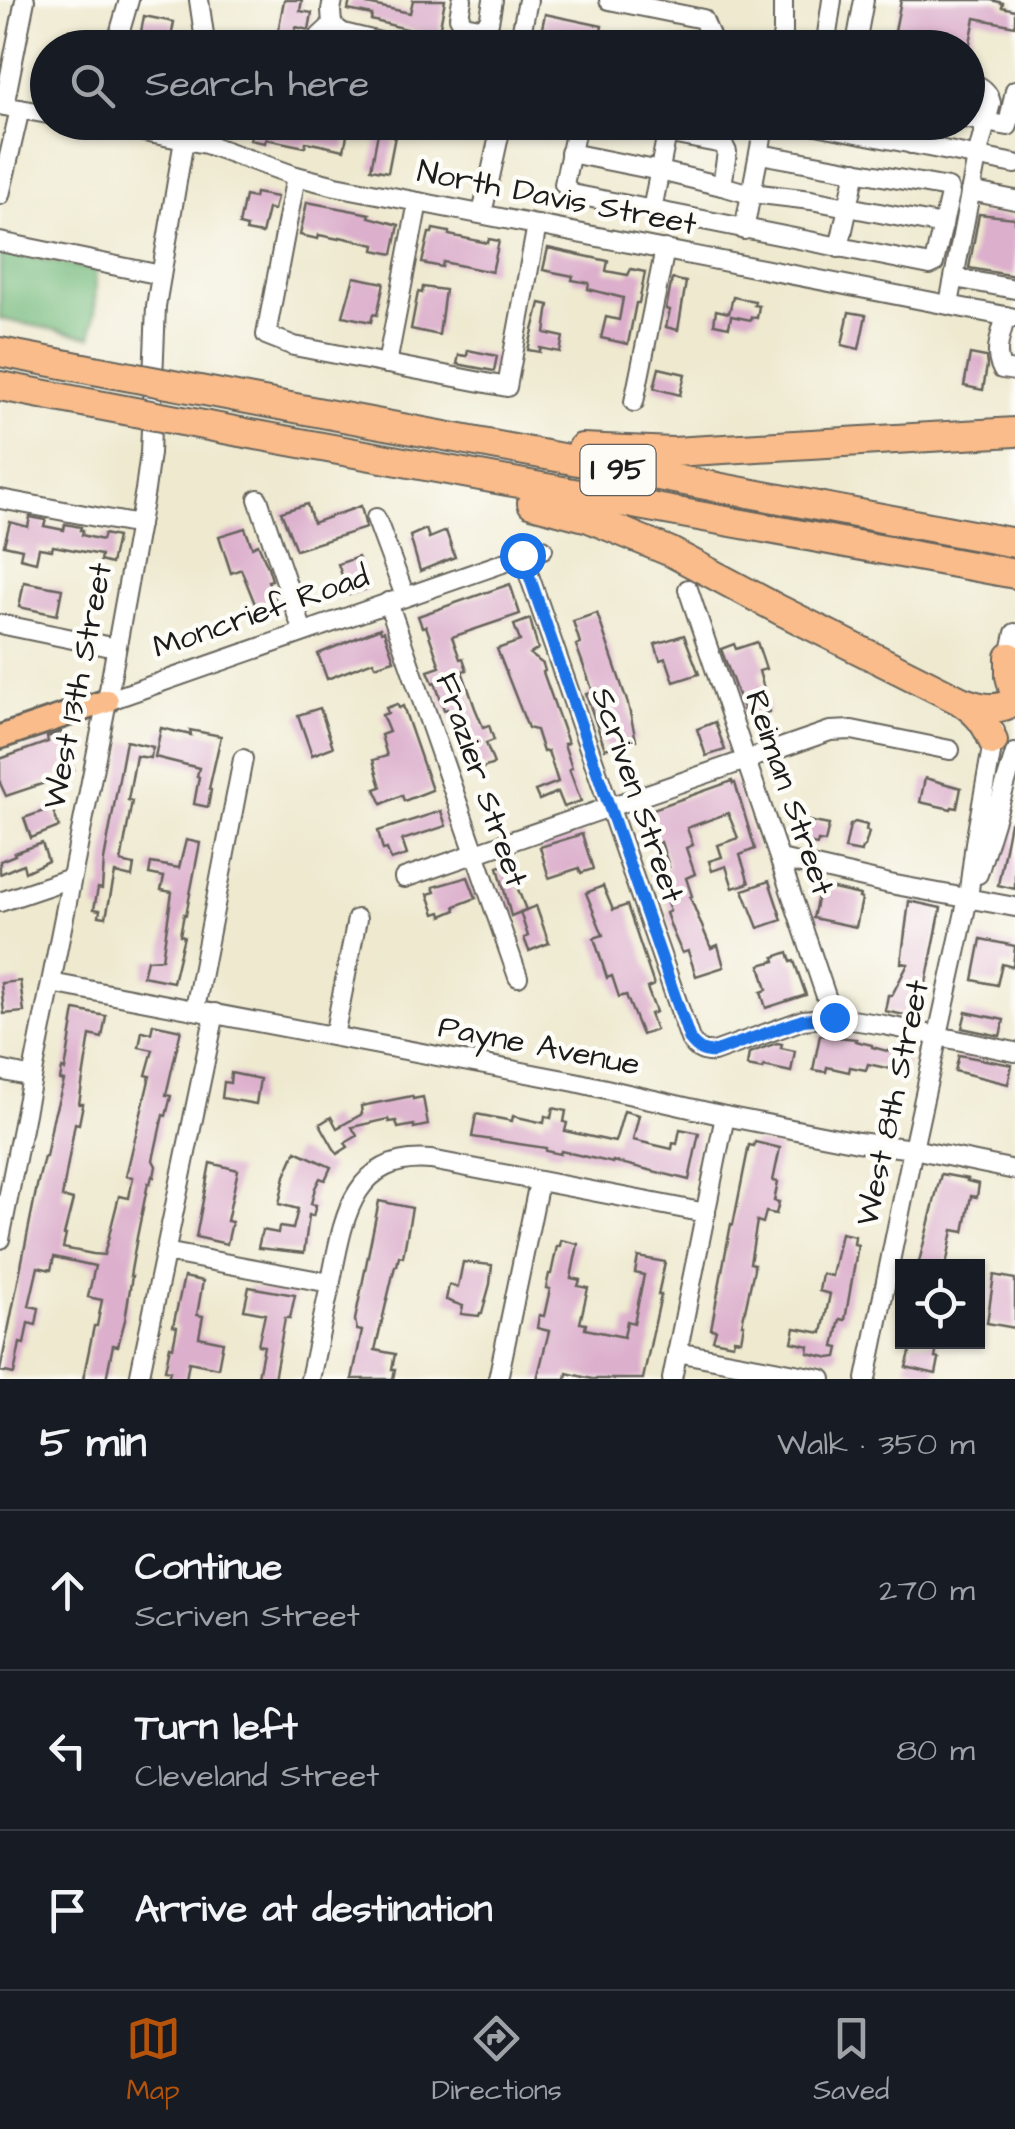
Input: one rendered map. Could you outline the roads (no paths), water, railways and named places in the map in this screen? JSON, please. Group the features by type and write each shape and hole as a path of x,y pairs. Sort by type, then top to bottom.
{"highway":[{"name":"I 95","path":"0,352 1004,541"},
{"name":"I 95","path":"0,386 1001,572"},
{"path":"490,446 534,442 673,452 1015,432"},
{"path":"401,462 484,491 589,518 644,540 974,706 1010,701 1012,645"},
{"path":"961,701 977,712 1004,747"}],"main road":[{"name":"Moncrief Road","path":"0,737 106,701"}],"street":[{"path":"0,195 8,107 25,0"},
{"path":"121,30 129,0"},
{"path":"200,0 204,30"},
{"path":"332,25 333,0"},
{"path":"462,0 459,17 464,24 480,28 489,22 494,0"},
{"path":"522,30 528,0"},
{"path":"609,0 703,19 708,30"},
{"path":"783,0 783,30"},
{"path":"828,30 832,0"},
{"path":"858,30 864,0"},
{"path":"332,25 339,30"},
{"path":"327,30 332,25"},
{"path":"987,122 1008,126 1015,90"},
{"path":"985,91 990,103 985,129"},
{"name":"West 13th Street","path":"0,1239 139,525 150,453 154,330 186,140"},
{"name":"North Davis Street","path":"200,140 296,176 1010,317"},
{"path":"482,214 498,140"},
{"path":"573,140 564,184 568,192 840,248 932,264 936,260 948,188 760,154"},
{"path":"652,210 666,140"},
{"path":"701,140 723,144 727,152 722,186"},
{"path":"744,230 763,140"},
{"path":"891,140 1015,164"},
{"path":"911,144 913,140"},
{"path":"949,304 982,140"},
{"path":"570,153 751,192 943,224"},
{"path":"840,248 856,172"},
{"path":"296,176 266,335 294,346 507,387 537,225"},
{"path":"970,192 1015,200"},
{"path":"387,364 418,202"},
{"path":"0,242 161,275"},
{"path":"634,402 665,249"},
{"path":"955,278 1015,289"},
{"path":"1010,317 997,355 1002,369 1015,371"},
{"path":"0,499 139,525"},
{"path":"258,499 303,632"},
{"name":"Frazier Street","path":"376,518 396,599 474,853 518,977"},
{"name":"Moncrief Road","path":"106,701 543,549"},
{"name":"Scriven Street","path":"522,555 690,1040 701,1050 714,1052 803,1020 834,1017"},
{"name":"Reiman Street","path":"688,590 834,1017"},
{"path":"0,624 116,648"},
{"name":"West 8th Street","path":"866,1379 968,898 973,856 1004,747 1010,701"},
{"path":"404,878 841,729 950,750"},
{"path":"195,1008 243,759"},
{"path":"780,859 1015,906"},
{"path":"0,902 72,878"},
{"path":"334,1036 357,920"},
{"name":"Payne Avenue","path":"51,983 1015,1170"},
{"path":"140,1379 214,1013"},
{"path":"834,1017 1015,1052"},
{"path":"1,1072 32,1077"},
{"path":"672,1379 726,1116"},
{"path":"310,1379 344,1216 360,1188 403,1161 418,1159 706,1214"},
{"path":"498,1379 538,1182"},
{"path":"165,1252 330,1284"},
{"path":"677,1352 822,1379"}]}
